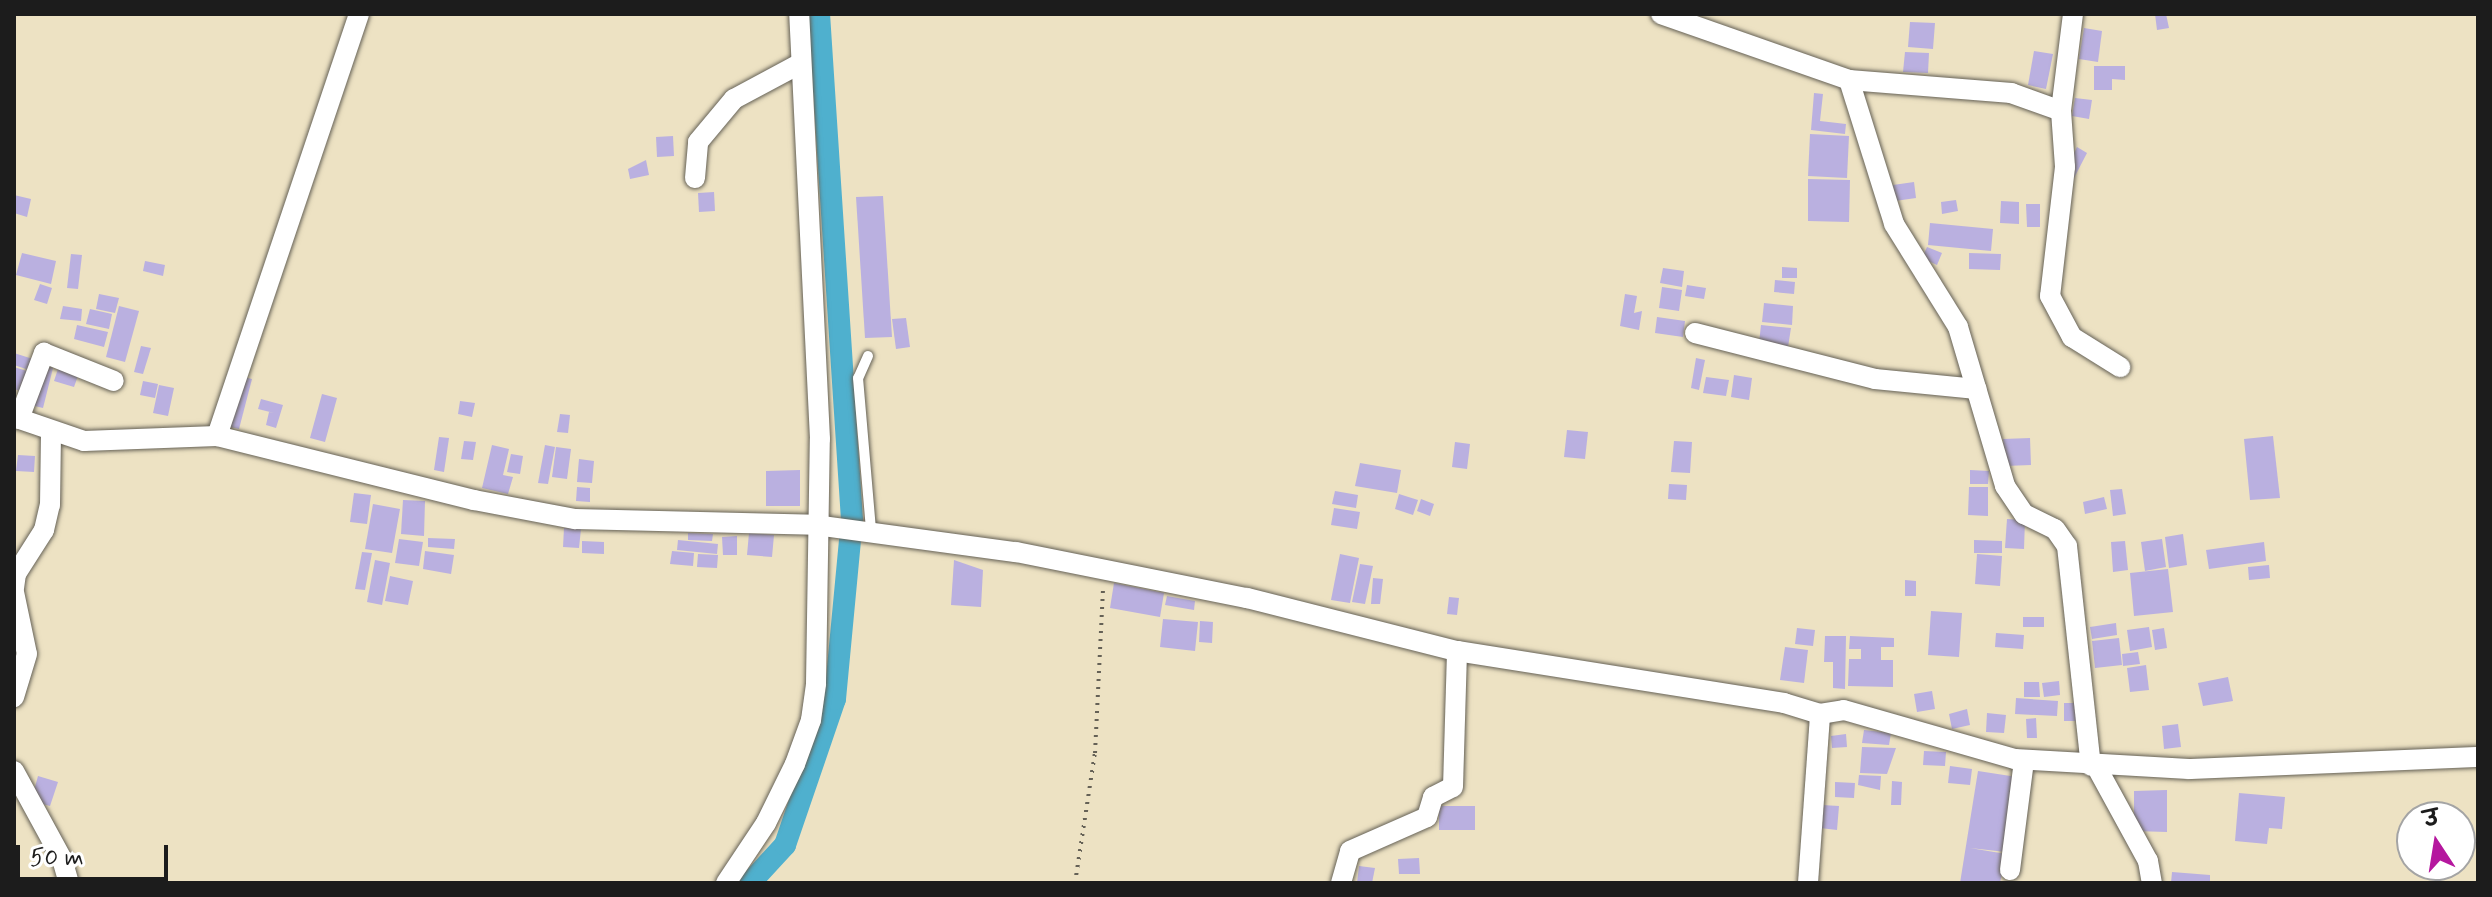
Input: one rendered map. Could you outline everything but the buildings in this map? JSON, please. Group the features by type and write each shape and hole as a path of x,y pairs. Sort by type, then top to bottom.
{"street":[{"path":"217,436 359,14"},
{"path":"726,883 766,823 811,720 818,646 825,526 799,14"},
{"path":"1661,14 1849,80 2011,93 2061,111"},
{"path":"2073,14 2061,111 2065,167 2050,296 2072,337 2120,367"},
{"path":"695,178 698,142 734,99 801,63"},
{"path":"1849,80 1884,200 1950,309 2014,504 2055,529 2067,546 2094,766 2148,861 2152,883"},
{"path":"1695,333 1875,379 1977,389"},
{"path":"114,381 44,353 16,418 51,431 106,442 217,436 474,500 575,519 868,530 1247,598 1457,651 1650,680 1820,714 1844,710 2024,760 2189,769 2478,757"},
{"path":"14,697 27,654 14,590 16,574 44,530 50,505 51,431"},
{"path":"1341,883 1350,851 1427,817 1433,797 1453,787 1457,651"},
{"path":"1808,883 1820,714"},
{"path":"2010,870 2024,760"},
{"path":"14,771 62,859 69,883"}],"lane":[{"path":"868,356 858,378 868,530"}],"path":[{"path":"1075,883 1095,753 1103,581 1117,573"}],"waterway":[{"path":"750,883 785,845 835,699 852,520 819,14"}]}
